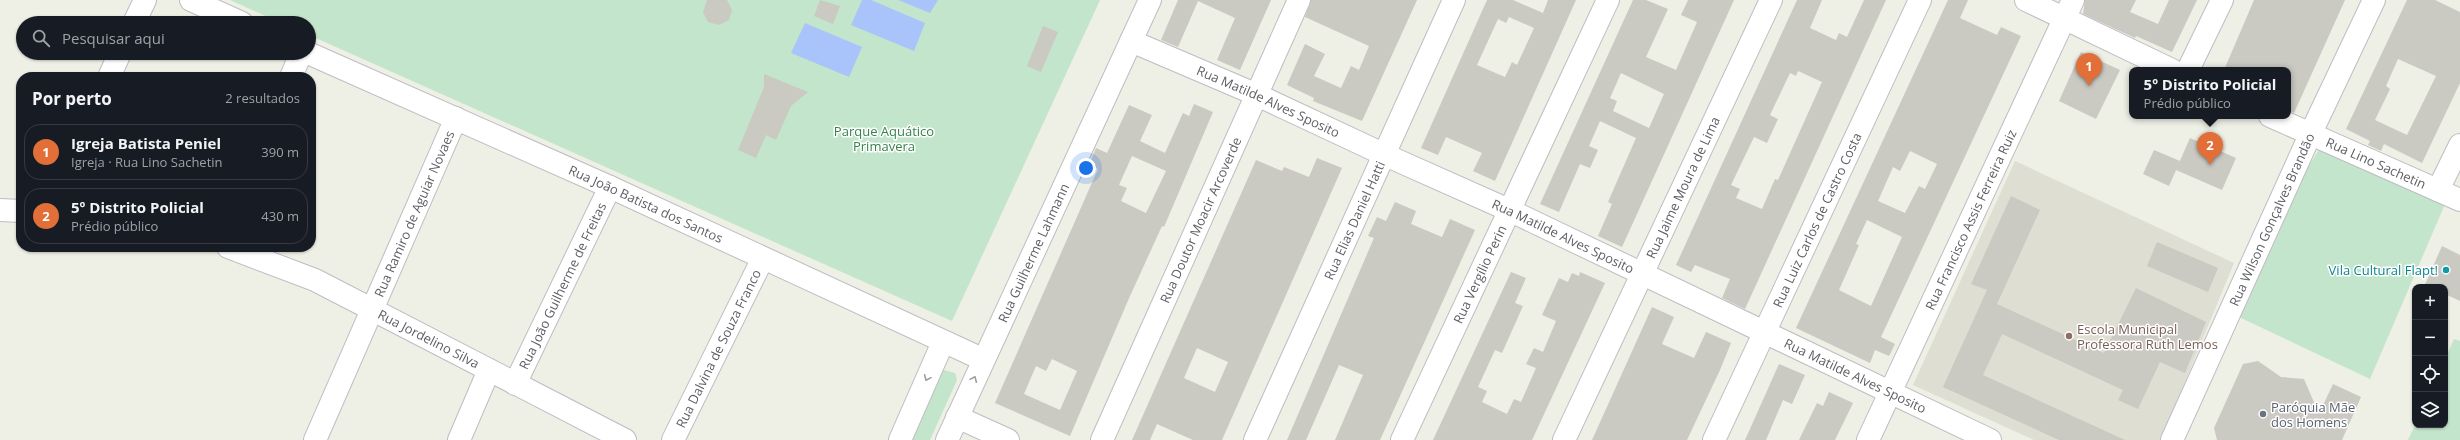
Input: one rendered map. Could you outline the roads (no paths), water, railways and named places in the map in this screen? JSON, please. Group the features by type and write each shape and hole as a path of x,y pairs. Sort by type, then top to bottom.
{"street":[{"path":"137,16 145,0"},
{"path":"192,0 227,16"},
{"name":"Rua Guilherme Lahmann","path":"947,440 982,359 1150,0"},
{"name":"Rua Doutor Moacir Arcoverde","path":"1102,440 1255,94 1299,0"},
{"name":"Rua Elias Daniel Hatti","path":"1255,440 1383,154 1454,0"},
{"name":"Rua Vergílio Perin","path":"1402,440 1608,0"},
{"name":"Rua Jaime Moura de Lima","path":"1564,440 1771,0"},
{"name":"Rua Luiz Carlos de Castro Costa","path":"1714,440 1920,0"},
{"path":"2026,0 2069,9 2167,67"},
{"path":"2189,67 2222,0"},
{"name":"Rua Wilson Gonçalves Brandão","path":"2172,440 2310,135 2374,0"},
{"name":"Rua Francisco Assis Ferreira Ruiz","path":"1868,440 2069,9"},
{"name":"Rua Matilde Alves Sposito","path":"1131,41 1255,94 1383,154 1511,210 1764,333 1990,440"},
{"name":"Rua João Batista dos Santos","path":"316,57 610,187 982,359"},
{"path":"111,72 117,60"},
{"path":"293,72 299,60"},
{"name":"Rua Ramiro de Aguiar Novaes","path":"315,440 456,118"},
{"name":"Rua Lino Sachetin","path":"2276,119 2460,200"},
{"path":"2438,190 2460,145"},
{"name":"Rua João Guilherme de Freitas","path":"515,384 610,187"},
{"path":"0,210 16,211"},
{"name":"Rua Jordelino Silva","path":"241,252 315,280 625,440"},
{"name":"Rua Dalvina de Souza Franco","path":"674,440 763,258"},
{"path":"900,440 943,342"},
{"path":"459,440 488,370"},
{"path":"957,416 1008,440"}],"water":[{"path":"862,0 871,0 925,23 914,51 851,25"},
{"path":"898,0 938,0 930,13"},
{"path":"805,23 862,47 849,77 791,53"}],"place":[{"name":"Igreja Batista Peniel","path":"2089,86"},
{"name":"5º Distrito Policial","path":"2210,165"},
{"name":"Vila Cultural Flapt!","path":"2446,270"},
{"name":"Escola Municipal Professora Ruth Lemos","path":"2069,336"},
{"name":"Paróquia Mãe dos Homens","path":"2263,414"}],"park label":[{"name":"Parque Aquático Primavera","path":"884,138"}]}
